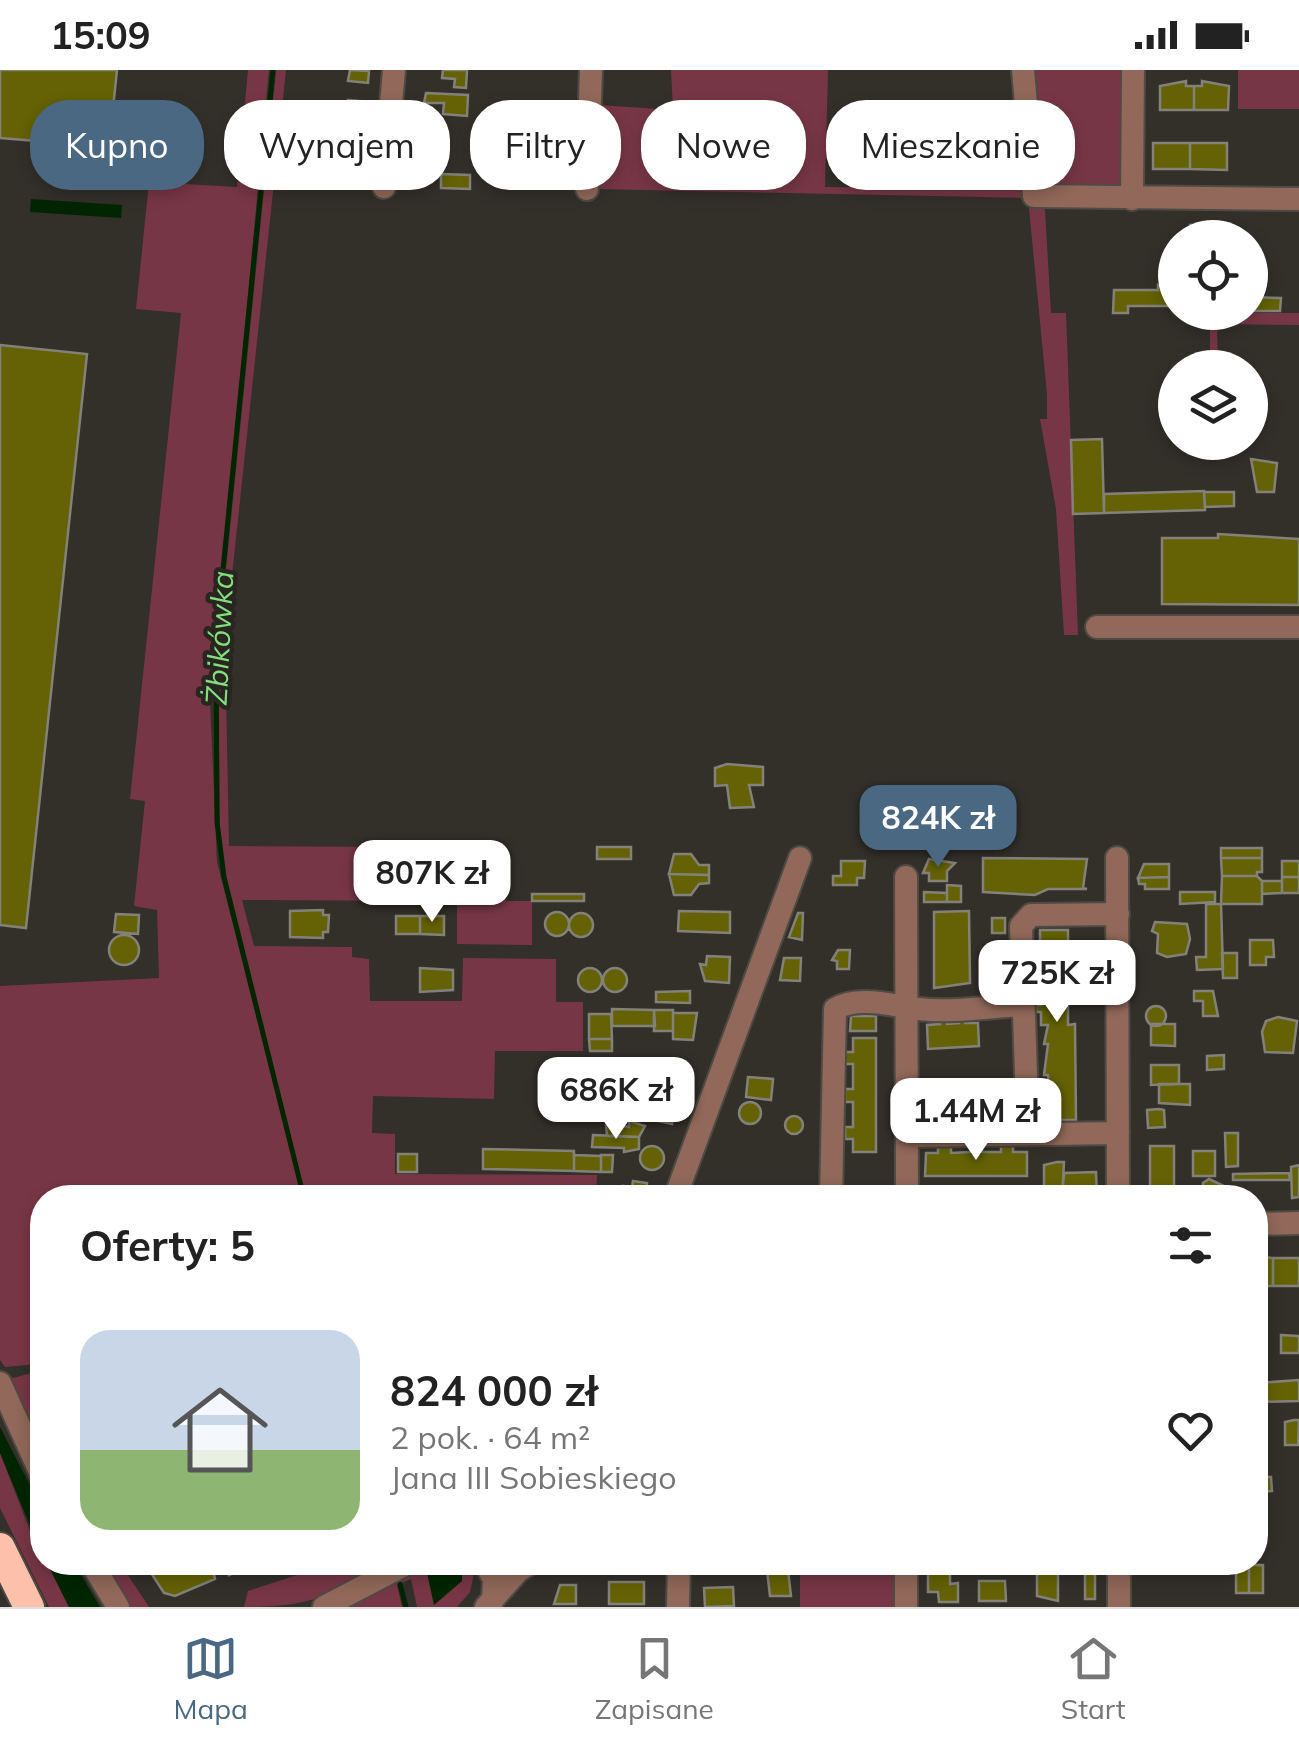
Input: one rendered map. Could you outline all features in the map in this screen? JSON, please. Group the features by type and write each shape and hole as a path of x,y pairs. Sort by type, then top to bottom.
{"highway":[{"path":"0,1548 29,1607"}],"street":[{"path":"391,100 394,70"},
{"path":"590,100 591,70"},
{"path":"1023,70 1034,196 1299,199"},
{"path":"1132,70 1132,199"},
{"path":"1097,628 1299,628"},
{"path":"679,1185 769,951 800,858"},
{"path":"1117,858 1118,1185"},
{"path":"906,878 908,1185"},
{"path":"1028,1134 1021,1005 1024,920 1031,916 1118,914"},
{"path":"831,1185 835,1009 849,1004 1021,1005"},
{"path":"908,1136 1118,1132"},
{"path":"1268,1224 1299,1223"},
{"path":"0,1383 30,1449"},
{"path":"99,1575 118,1607"},
{"path":"324,1607 385,1575"},
{"path":"489,1604 492,1575"},
{"path":"489,1604 513,1575"},
{"path":"678,1607 679,1575"},
{"path":"906,1575 906,1607"},
{"path":"1119,1575 1119,1607"}],"shaded area":[{"path":"248,70 269,70 266,100 245,100"},
{"path":"276,70 286,70 283,100 273,100"},
{"path":"671,70 828,70 826,190 1028,190 1029,198 1045,210 1051,313 1066,313 1078,635 1064,635 1056,509 1040,419 1047,419 1047,394 1028,198 644,190 806,190 806,100 672,100"},
{"path":"1030,70 1128,70 1120,194 1049,190 1075,190 1075,100 1033,100"},
{"path":"1238,70 1299,70 1299,109 1238,109"},
{"path":"621,106 641,108 641,190 621,190"},
{"path":"204,185 224,186 224,190 258,190 210,700 217,862 299,1185 30,1185 30,1365 5,1367 0,1360 0,986 159,978 157,910 134,906 145,801 130,799 181,313 136,309 148,190 204,190"},
{"path":"264,190 273,190 225,641 229,846 410,847 411,873 504,874 506,901 532,901 532,945 457,944 457,901 242,900 254,946 352,947 352,957 369,959 370,1001 462,1001 463,958 556,959 556,1002 583,1002 583,1051 495,1051 494,1099 373,1096 372,1133 395,1134 395,1174 597,1175 597,1185 302,1185 220,845 218,649"},
{"path":"31,199 122,205 121,218 30,212"},
{"path":"1268,313 1299,313 1299,325 1268,325"},
{"path":"1210,330 1217,330 1218,350 1210,350"},
{"path":"926,1091 949,1091 950,1126 926,1125"},
{"path":"30,1374 30,1427 9,1379"},
{"path":"0,1427 30,1486 30,1525 0,1453"},
{"path":"0,1453 30,1531 30,1569 0,1508"},
{"path":"33,1575 53,1575 69,1607 49,1607"},
{"path":"53,1575 81,1575 100,1607 69,1607"},
{"path":"109,1575 128,1575 149,1607 128,1607"},
{"path":"297,1575 367,1575 320,1597 286,1605 244,1607 248,1591"},
{"path":"406,1575 474,1575 470,1592 457,1607 417,1607 411,1579 397,1585 402,1607 341,1607"},
{"path":"427,1575 462,1575 462,1581 434,1605"},
{"path":"800,1575 896,1575 896,1607 800,1607"}],"building":[{"path":"0,70 117,70 114,100 30,100 30,140 0,138"},
{"path":"350,70 369,71 368,83 348,81"},
{"path":"443,70 467,70 466,88 454,87 455,79 442,78"},
{"path":"1186,81 1186,86 1194,86 1194,110 1160,110 1160,86"},
{"path":"1202,81 1229,86 1228,110 1194,110 1194,86 1202,86"},
{"path":"426,93 468,95 467,116 450,115 450,100 425,100"},
{"path":"1153,143 1190,143 1190,169 1153,169"},
{"path":"1190,143 1227,143 1227,170 1190,169"},
{"path":"450,174 470,175 470,189 450,188"},
{"path":"1114,290 1158,290 1158,306 1128,306 1128,313 1113,313"},
{"path":"1268,298 1281,298 1280,311 1268,311"},
{"path":"0,345 87,354 26,928 0,925"},
{"path":"1102,439 1104,513 1073,514 1071,440"},
{"path":"1251,460 1277,463 1274,492 1257,492"},
{"path":"1204,491 1205,510 1104,513 1104,494"},
{"path":"1204,492 1234,492 1234,506 1205,507"},
{"path":"1218,534 1299,539 1299,605 1162,604 1162,538 1218,538"},
{"path":"727,764 763,767 763,785 749,785 754,807 730,808 727,785 715,786 715,768"},
{"path":"597,847 631,847 631,859 597,859"},
{"path":"1221,848 1262,848 1262,858 1221,858"},
{"path":"674,854 691,854 699,865 709,865 709,875 669,874"},
{"path":"983,858 1087,859 1083,888 1087,889 1048,889 1035,895 983,892"},
{"path":"1221,858 1262,858 1262,872 1257,872 1257,876 1222,876"},
{"path":"929,859 955,863 947,871 947,881 929,881 929,873 923,873"},
{"path":"841,861 865,861 864,878 857,878 857,885 833,885 833,876 841,876"},
{"path":"1282,861 1299,861 1299,877 1282,877"},
{"path":"1144,864 1169,864 1169,877 1138,878"},
{"path":"669,874 709,875 709,883 699,884 691,895 674,895"},
{"path":"1222,876 1257,876 1262,881 1262,904 1221,904"},
{"path":"1169,877 1169,889 1145,889 1138,878"},
{"path":"1282,877 1299,877 1299,893 1282,893"},
{"path":"1262,881 1282,881 1282,893 1262,894"},
{"path":"947,885 961,886 961,902 947,902"},
{"path":"924,892 947,893 947,902 924,902"},
{"path":"1180,892 1215,892 1215,902 1180,904"},
{"path":"532,894 584,894 584,901 532,901"},
{"path":"1206,904 1221,904 1223,969 1197,970 1196,957 1206,957"},
{"path":"323,910 323,915 329,915 328,932 323,932 323,938 290,937 290,911"},
{"path":"679,911 730,912 730,933 678,931"},
{"path":"969,911 970,983 934,988 934,912"},
{"path":"557,912 569,924 557,936 545,924"},
{"path":"581,913 593,925 581,937 569,925"},
{"path":"798,913 803,913 802,940 789,937"},
{"path":"116,914 139,915 138,934 114,932"},
{"path":"396,916 420,916 420,934 396,934"},
{"path":"420,916 444,916 444,935 420,934"},
{"path":"992,918 1005,918 1005,933 992,933"},
{"path":"1155,922 1187,924 1190,939 1186,954 1167,957 1157,953 1158,934 1152,931"},
{"path":"1040,930 1068,930 1068,1025 1075,1024 1076,1120 1049,1120 1049,1107 1044,1107 1044,1099 1049,1099 1048,1075 1044,1075 1048,1025 1041,1025 1041,1012 1036,1012 1036,1005 1041,1005 1041,981 1036,981 1036,974 1041,974 1036,943 1040,943"},
{"path":"124,935 135,939 139,950 135,961 124,965 113,961 109,950 113,939"},
{"path":"1250,940 1273,940 1274,957 1266,957 1266,965 1250,965"},
{"path":"838,950 850,950 849,969 837,969 837,961 832,960"},
{"path":"1222,953 1237,953 1237,978 1223,978"},
{"path":"707,956 730,957 729,983 705,981 700,964 706,965"},
{"path":"784,958 801,958 800,981 780,980"},
{"path":"420,968 453,970 453,990 420,992"},
{"path":"590,968 602,980 590,992 578,980"},
{"path":"615,968 627,980 615,992 603,980"},
{"path":"690,991 690,1003 656,1002 656,992"},
{"path":"1194,991 1213,991 1218,1016 1203,1016 1203,1001 1194,1001"},
{"path":"1152,1006 1160,1006 1166,1016 1160,1026 1152,1026 1146,1020 1146,1012"},
{"path":"612,1009 654,1010 655,1026 612,1026"},
{"path":"654,1010 673,1010 673,1031 654,1031"},
{"path":"673,1013 697,1013 693,1040 673,1039"},
{"path":"589,1014 611,1014 612,1039 589,1039"},
{"path":"851,1016 876,1016 876,1031 850,1031"},
{"path":"965,1016 965,1023 978,1023 979,1046 928,1049 927,1025 940,1024 939,1018 946,1017 947,1024 959,1023 958,1017"},
{"path":"1278,1017 1297,1021 1293,1053 1265,1052 1262,1032 1266,1021"},
{"path":"1151,1024 1175,1024 1175,1046 1151,1045"},
{"path":"853,1038 876,1038 876,1152 853,1152 853,1139 845,1139 845,1127 853,1127 853,1102 845,1102 845,1089 853,1089 853,1064 845,1064 845,1052 853,1052"},
{"path":"589,1039 612,1039 612,1051 590,1051"},
{"path":"1224,1055 1224,1069 1207,1070 1207,1056"},
{"path":"651,1064 669,1065 672,1090 650,1089"},
{"path":"599,1065 613,1065 611,1098 599,1098"},
{"path":"1151,1065 1179,1065 1179,1084 1151,1085"},
{"path":"589,1069 599,1069 599,1098 589,1098"},
{"path":"748,1077 773,1079 771,1100 746,1097"},
{"path":"1159,1084 1190,1084 1190,1105 1159,1103"},
{"path":"572,1088 589,1088 589,1101 572,1100"},
{"path":"641,1098 676,1105 674,1114 640,1108"},
{"path":"750,1102 758,1105 758,1121 750,1124 742,1121 739,1113 742,1105"},
{"path":"651,1108 674,1114 672,1124 649,1119"},
{"path":"1147,1110 1164,1110 1165,1127 1148,1128"},
{"path":"794,1116 803,1125 794,1134 785,1125"},
{"path":"629,1121 645,1126 639,1137 607,1136 606,1124 629,1127"},
{"path":"1225,1133 1238,1133 1238,1166 1226,1167"},
{"path":"593,1135 639,1137 639,1149 624,1152 624,1148 592,1147"},
{"path":"938,1145 951,1145 951,1153 970,1152 970,1145 982,1145 982,1152 1001,1152 1001,1145 1013,1145 1013,1152 1027,1152 1027,1176 925,1176 926,1153 938,1153"},
{"path":"652,1146 664,1158 652,1170 640,1158"},
{"path":"1150,1146 1174,1146 1174,1185 1150,1185"},
{"path":"483,1149 574,1151 574,1171 483,1169"},
{"path":"1193,1151 1215,1151 1215,1176 1193,1176"},
{"path":"398,1154 417,1154 417,1172 398,1172"},
{"path":"574,1155 601,1156 601,1172 574,1171"},
{"path":"601,1155 613,1155 612,1172 601,1172"},
{"path":"1064,1162 1063,1185 1044,1185 1044,1165"},
{"path":"1299,1165 1299,1197 1292,1198 1291,1167"},
{"path":"1096,1172 1096,1185 1063,1185 1064,1173"},
{"path":"1289,1173 1290,1180 1233,1180 1233,1174"},
{"path":"1209,1179 1222,1185 1203,1185"},
{"path":"1268,1257 1273,1258 1273,1286 1268,1286"},
{"path":"1273,1258 1299,1258 1299,1286 1273,1286"},
{"path":"1281,1335 1299,1336 1299,1353 1281,1353"},
{"path":"1299,1380 1299,1401 1268,1402 1268,1382"},
{"path":"1299,1420 1298,1445 1285,1445 1285,1422"},
{"path":"152,1575 214,1575 215,1579 175,1596 164,1593"},
{"path":"768,1575 789,1575 791,1596 770,1596"},
{"path":"928,1575 950,1575 950,1584 958,1583 958,1602 939,1602 938,1592 928,1592"},
{"path":"1037,1575 1058,1575 1058,1601 1037,1596"},
{"path":"1085,1575 1095,1575 1095,1599 1085,1599"},
{"path":"1236,1575 1249,1575 1249,1593 1236,1593"},
{"path":"1249,1575 1263,1575 1263,1593 1249,1593"},
{"path":"979,1581 1005,1581 1006,1601 979,1601"},
{"path":"609,1582 644,1582 644,1604 609,1604"},
{"path":"560,1585 576,1585 576,1604 554,1604"},
{"path":"733,1587 734,1606 705,1607 704,1588"}],"waterway":[{"name":"Żbikówka","path":"273,70 216,639 217,822 224,877 301,1185"},
{"name":"Żbikówka","path":"400,1584 406,1607"}]}
